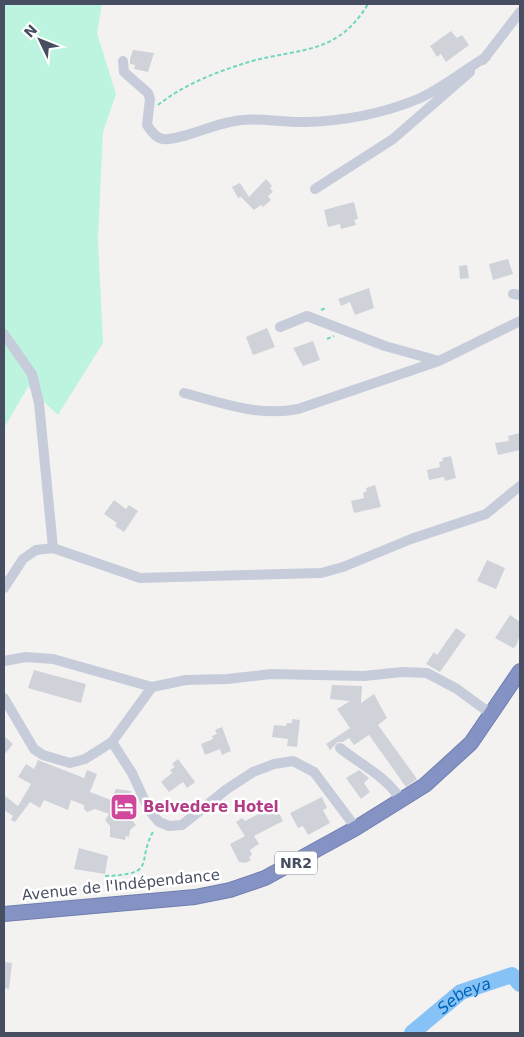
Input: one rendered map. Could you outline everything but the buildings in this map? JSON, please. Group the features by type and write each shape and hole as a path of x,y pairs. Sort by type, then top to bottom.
{"highway":[{"name":"Avenue de l'Indépendance","path":"4,914 195,897 230,890 265,878 356,828 424,785 471,743 520,671"}],"street":[{"path":"315,189 393,138 450,91 486,57 520,12"},
{"path":"123,61 124,72 148,93 150,99 147,125 161,139 172,140 231,121 260,119 305,122 356,116 419,98 486,57"},
{"path":"280,327 307,316 385,346 438,362"},
{"path":"184,394 256,412 278,413 298,409 438,362 520,321"},
{"path":"4,334 32,374 39,403 53,548"},
{"path":"4,588 23,559 36,550 53,548 140,578 321,573 343,568 411,538 486,514 520,486"},
{"path":"4,661 26,656 53,658 152,686 186,680 271,674 364,676 402,672 427,673 457,690 492,714"},
{"path":"4,698 34,749 43,755 70,763 86,759 112,742 152,686"},
{"path":"112,742 132,773 149,810 160,822 169,826 182,825 227,789 253,772 274,764 293,761 314,772 356,828"},
{"path":"340,748 358,762 365,764 395,791 401,800"}],"path":[{"path":"147,114 168,97 206,76 253,61 329,43 346,32 368,4"},
{"path":"105,876 134,873 142,867 152,833 160,822"}],"green space":[{"path":"4,4 102,4 97,33 116,94 103,132 98,239 103,343 58,415 28,387 4,428"}],"waterway":[{"name":"Sebeya","path":"412,1033 461,992 512,975 520,984"}],"place":[{"name":"Belvedere Hotel","path":"124,807"}]}
